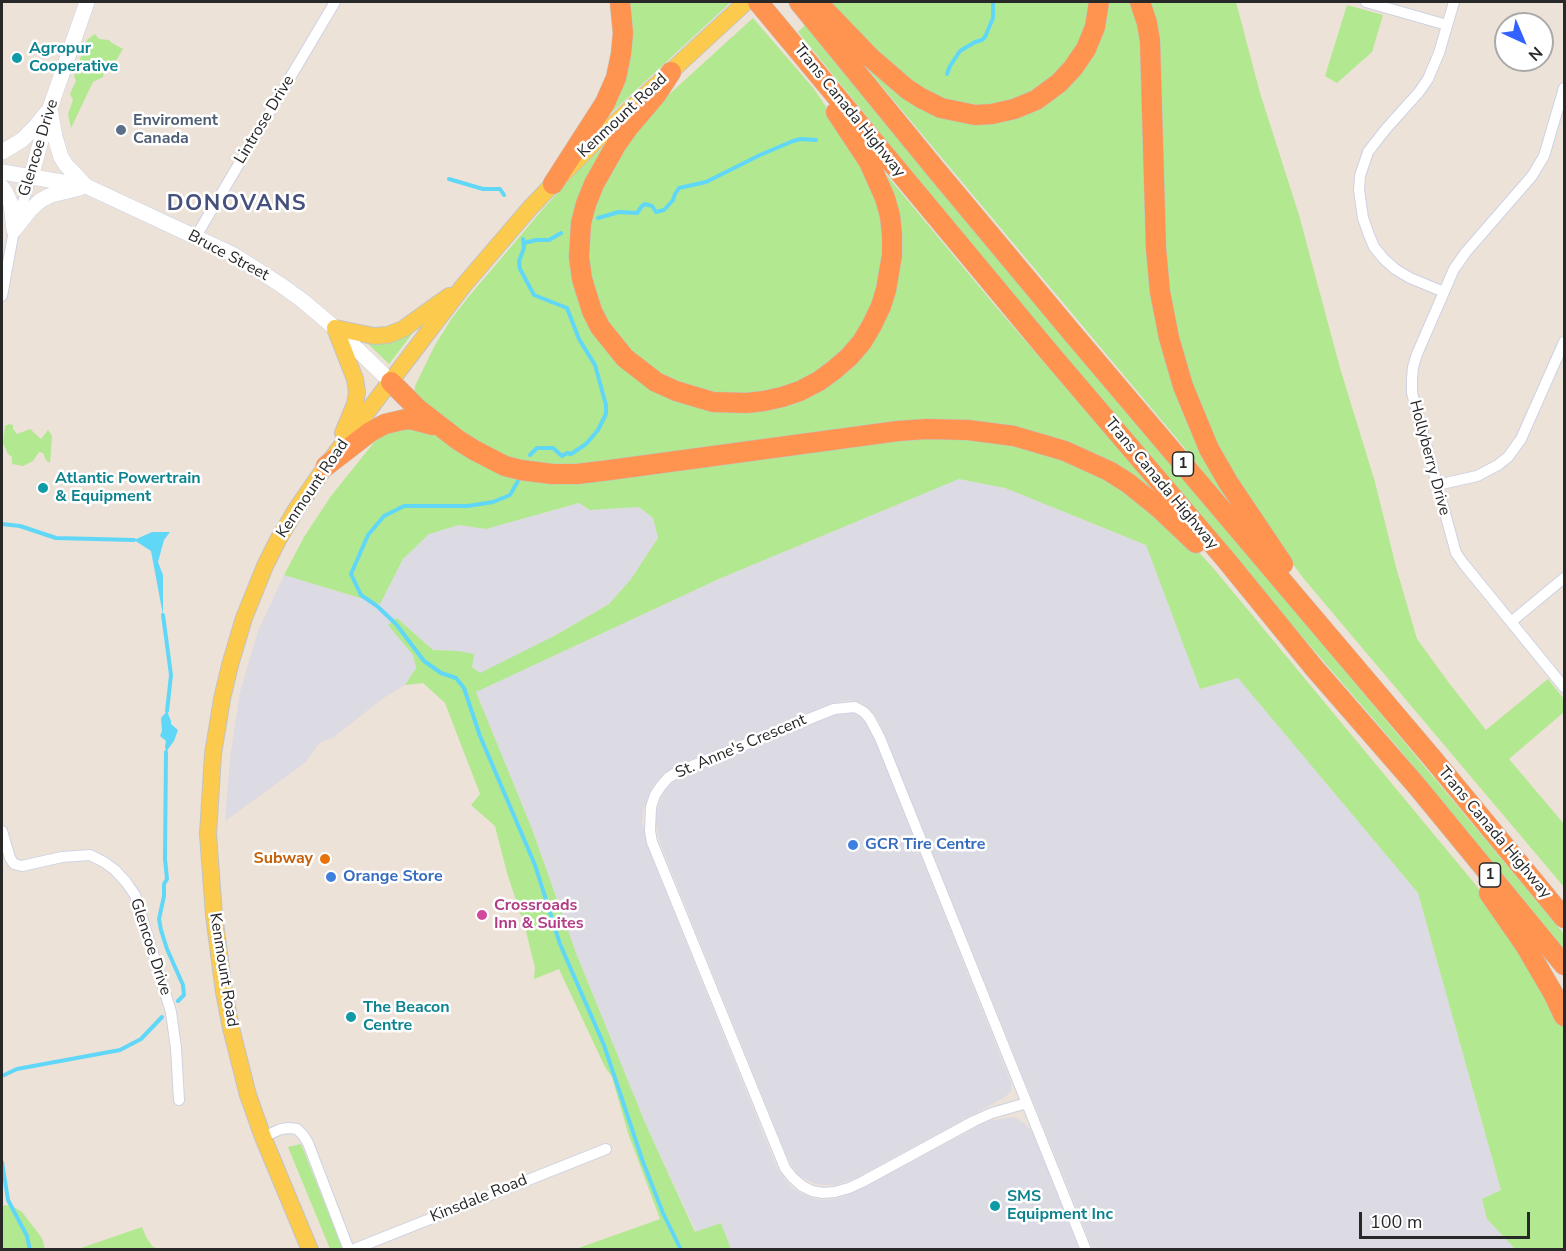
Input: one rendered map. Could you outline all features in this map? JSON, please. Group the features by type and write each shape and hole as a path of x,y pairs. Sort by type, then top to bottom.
{"highway":[{"path":"553,184 605,103 616,78 623,33 620,2"},
{"name":"Trans Canada Highway","path":"758,2 1564,965"},
{"path":"807,4 907,89 921,98 940,108 966,114 985,115 1014,109 1029,103 1049,92 1068,74 1082,57 1089,42 1097,19 1099,2"},
{"path":"1140,2 1149,31 1151,51 1158,277 1169,338 1195,417 1218,465 1258,528 1312,602 1360,662 1419,729 1427,752 1447,761 1564,899"},
{"name":"Trans Canada Highway","path":"807,4 945,180 1564,918"},
{"path":"671,72 656,95 616,145 594,184 586,204 581,223 579,257 582,279 592,311 600,327 625,358 656,382 675,391 713,402 729,403 764,401 800,391 834,370 862,342 881,306 886,290 892,255 892,235 885,198 869,162 782,30"},
{"path":"391,382 418,409 474,450 505,466 530,472 577,474 870,434 927,429 968,430 1014,436 1054,447 1109,471 1172,519 1220,570 1393,773 1412,781 1421,806 1504,913 1553,993 1564,1016"},
{"path":"326,466 370,432 393,421 411,419 444,429"}],"main road":[{"name":"Glencoe Drive","path":"31,177 50,108 87,2"},
{"name":"Kenmount Road","path":"310,1250 248,1095 224,992 213,904 208,834 212,763 222,699 252,597 285,528 326,466 464,285 553,184 603,134 746,2"},
{"path":"2,152 29,133 50,108"},
{"path":"14,230 41,200 51,195 86,186 61,157 54,137 50,108"},
{"name":"Bruce Street","path":"2,172 86,186 234,255 303,301 335,328 391,382"},
{"path":"2,187 11,204 14,230"},
{"path":"335,328 374,336 395,333 464,285"},
{"path":"326,466 348,424 357,398 355,380 335,328"}],"street":[{"name":"Lintrose Drive","path":"195,238 335,2"},
{"path":"1366,2 1447,25"},
{"path":"1444,292 1410,279 1395,269 1374,247 1363,218 1359,190 1360,176 1368,152 1428,79 1439,53 1454,2"},
{"name":"Hollyberry Drive","path":"1564,88 1539,166 1460,260 1418,354 1413,367 1412,379 1412,393 1456,553 1564,687"},
{"name":"Glencoe Drive","path":"2,296 14,230 31,177"},
{"path":"1437,485 1477,476 1508,457 1521,439 1564,342"},
{"path":"1511,622 1564,578"},
{"name":"St. Anne's Crescent","path":"1027,1103 974,1121 849,1188 823,1193 812,1191 792,1177 784,1168 652,842 651,807 655,795 668,778 677,772 834,709 855,707 864,712 880,738 1027,1103 1086,1250"},
{"name":"Glencoe Drive","path":"2,831 14,864 22,866 62,857 90,855 115,870 135,895 171,1012 179,1100"},
{"path":"263,1137 280,1129 289,1128 297,1129 303,1135 351,1250"},
{"name":"Kinsdale Road","path":"351,1250 606,1149"}],"shaded area":[{"path":"959,479 1005,488 1146,545 1200,689 1238,678 1418,893 1501,1190 1482,1199 1487,1219 1515,1249 1093,1249 880,723 872,711 862,703 849,700 837,702 677,766 652,787 643,810 642,822 648,848 777,1168 792,1188 803,1194 815,1199 840,1198 988,1121 1014,1117 1024,1123 1033,1133 1079,1249 731,1250 721,1223 696,1232 646,1125 576,953 532,829 476,692 721,578"},
{"path":"579,503 590,510 639,507 653,518 658,538 631,579 609,604 556,635 480,674 458,651 433,650 397,618 389,625 413,655 416,668 405,685 382,699 334,737 319,743 305,763 225,821 230,758 240,692 258,631 284,575 379,604 403,559 429,534 459,525 486,529"},
{"path":"853,713 862,718 875,740 1011,1083 1011,1091 1005,1097 856,1178 836,1185 825,1185 816,1184 799,1176 788,1159 660,843 656,814 666,789 681,776 830,715"}],"green space":[{"path":"625,2 731,2 595,128"},
{"path":"831,2 1093,2 1076,54 1038,91 991,107 954,105 919,89 869,43"},
{"path":"1105,2 1133,2 1140,20 1160,321 1264,548 1178,440 849,47 931,112 1040,105"},
{"path":"1148,2 1236,2 1260,93 1299,215 1340,368 1375,482 1417,639 1486,730 1548,679 1564,699 1564,712 1509,759 1564,824 1564,887 1304,579 1230,473 1195,400 1168,296"},
{"path":"1347,5 1383,15 1372,52 1337,83 1325,76"},
{"path":"753,18 814,89 864,163 881,202 886,265 865,329 831,366 786,390 711,396 645,368 598,309 586,262 589,216 619,150 664,99"},
{"path":"805,25 1027,294 1564,934 1564,949 1395,744 1268,597 896,152 798,32"},
{"path":"95,34 99,39 109,40 123,49 114,64 104,71 103,77 93,82 71,128 68,114 73,100 70,94 76,81 74,76 87,40"},
{"path":"615,135 589,180 585,308 678,399 820,388 892,289 874,160 997,308 1176,515 1153,497 972,424 555,469 486,451 414,394 415,386 435,345 470,295 543,209"},
{"path":"422,321 389,364 362,338"},
{"path":"13,425 17,434 30,429 41,439 48,430 52,436 50,463 43,453 39,452 33,461 23,466 12,464 12,457 3,443 5,426"},
{"path":"425,427 508,472 919,435 1027,445 1102,474 1195,548 1214,569 1495,909 1548,993 1564,1026 1564,1249 1515,1249 1487,1219 1482,1199 1501,1190 1418,893 1238,678 1200,689 1146,545 1005,488 959,479 721,578 476,692 532,829 576,953 646,1125 695,1232 721,1223 731,1249 576,1249 660,1219 628,1133 612,1077 605,1067 559,969 534,979 535,968 525,927 507,873 495,826 471,805 480,794 445,703 423,683 405,685 416,668 413,655 388,625 397,618 433,650 474,654 472,667 480,673 556,635 609,604 631,579 658,538 653,518 639,507 590,510 579,503 486,529 459,525 429,534 403,559 380,604 284,575 304,537 331,496 380,435 395,428"},
{"path":"301,1144 343,1249 330,1249 288,1147"},
{"path":"6,1205 22,1212 42,1238 45,1249 2,1249 2,1206"},
{"path":"142,1227 152,1246 158,1249 78,1249"}],"water":[{"path":"152,532 170,532 164,540 158,562 163,575 163,615 151,551 134,540"},
{"path":"167,711 171,724 178,730 166,752 166,741 160,736 161,718"}],"waterway":[{"path":"947,74 960,51 985,37 993,18 993,2"},
{"path":"598,218 619,212 637,213 645,204 652,206 656,212 664,210 673,200 679,188 706,182 793,141 816,140"},
{"path":"449,179 483,189 500,189 504,195"},
{"path":"524,243 549,240 561,233"},
{"path":"523,239 524,248 519,261 520,269 534,295 567,308 579,339 595,365 606,405 606,414 598,430 586,444 571,454 567,453 562,456 553,448 537,448 530,455"},
{"path":"518,481 510,495 493,502 468,506 404,506 384,516 368,535 351,574 361,595 396,624 424,661 441,673 456,678 464,688 480,736 535,865 560,944 604,1045 643,1162 663,1213 681,1250"},
{"path":"2,524 20,526 56,538 134,540"},
{"path":"163,615 171,675 167,711"},
{"path":"166,752 165,859 167,879 164,884 159,919 167,949 183,985 184,995 178,1001"},
{"path":"2,1076 17,1069 120,1050 141,1039 162,1017"},
{"path":"2,1162 8,1200 27,1236 30,1250"}],"place":[{"name":"Agropur Cooperative","path":"17,58"},
{"name":"Enviroment Canada","path":"121,130"},
{"name":"Atlantic Powertrain & Equipment","path":"43,488"},
{"name":"GCR Tire Centre","path":"853,845"},
{"name":"Subway","path":"325,859"},
{"name":"Orange Store","path":"331,877"},
{"name":"Crossroads Inn & Suites","path":"482,915"},
{"name":"The Beacon Centre","path":"351,1017"},
{"name":"SMS Equipment Inc","path":"995,1206"}],"district":[{"name":"DONOVANS","path":"237,205"}]}
